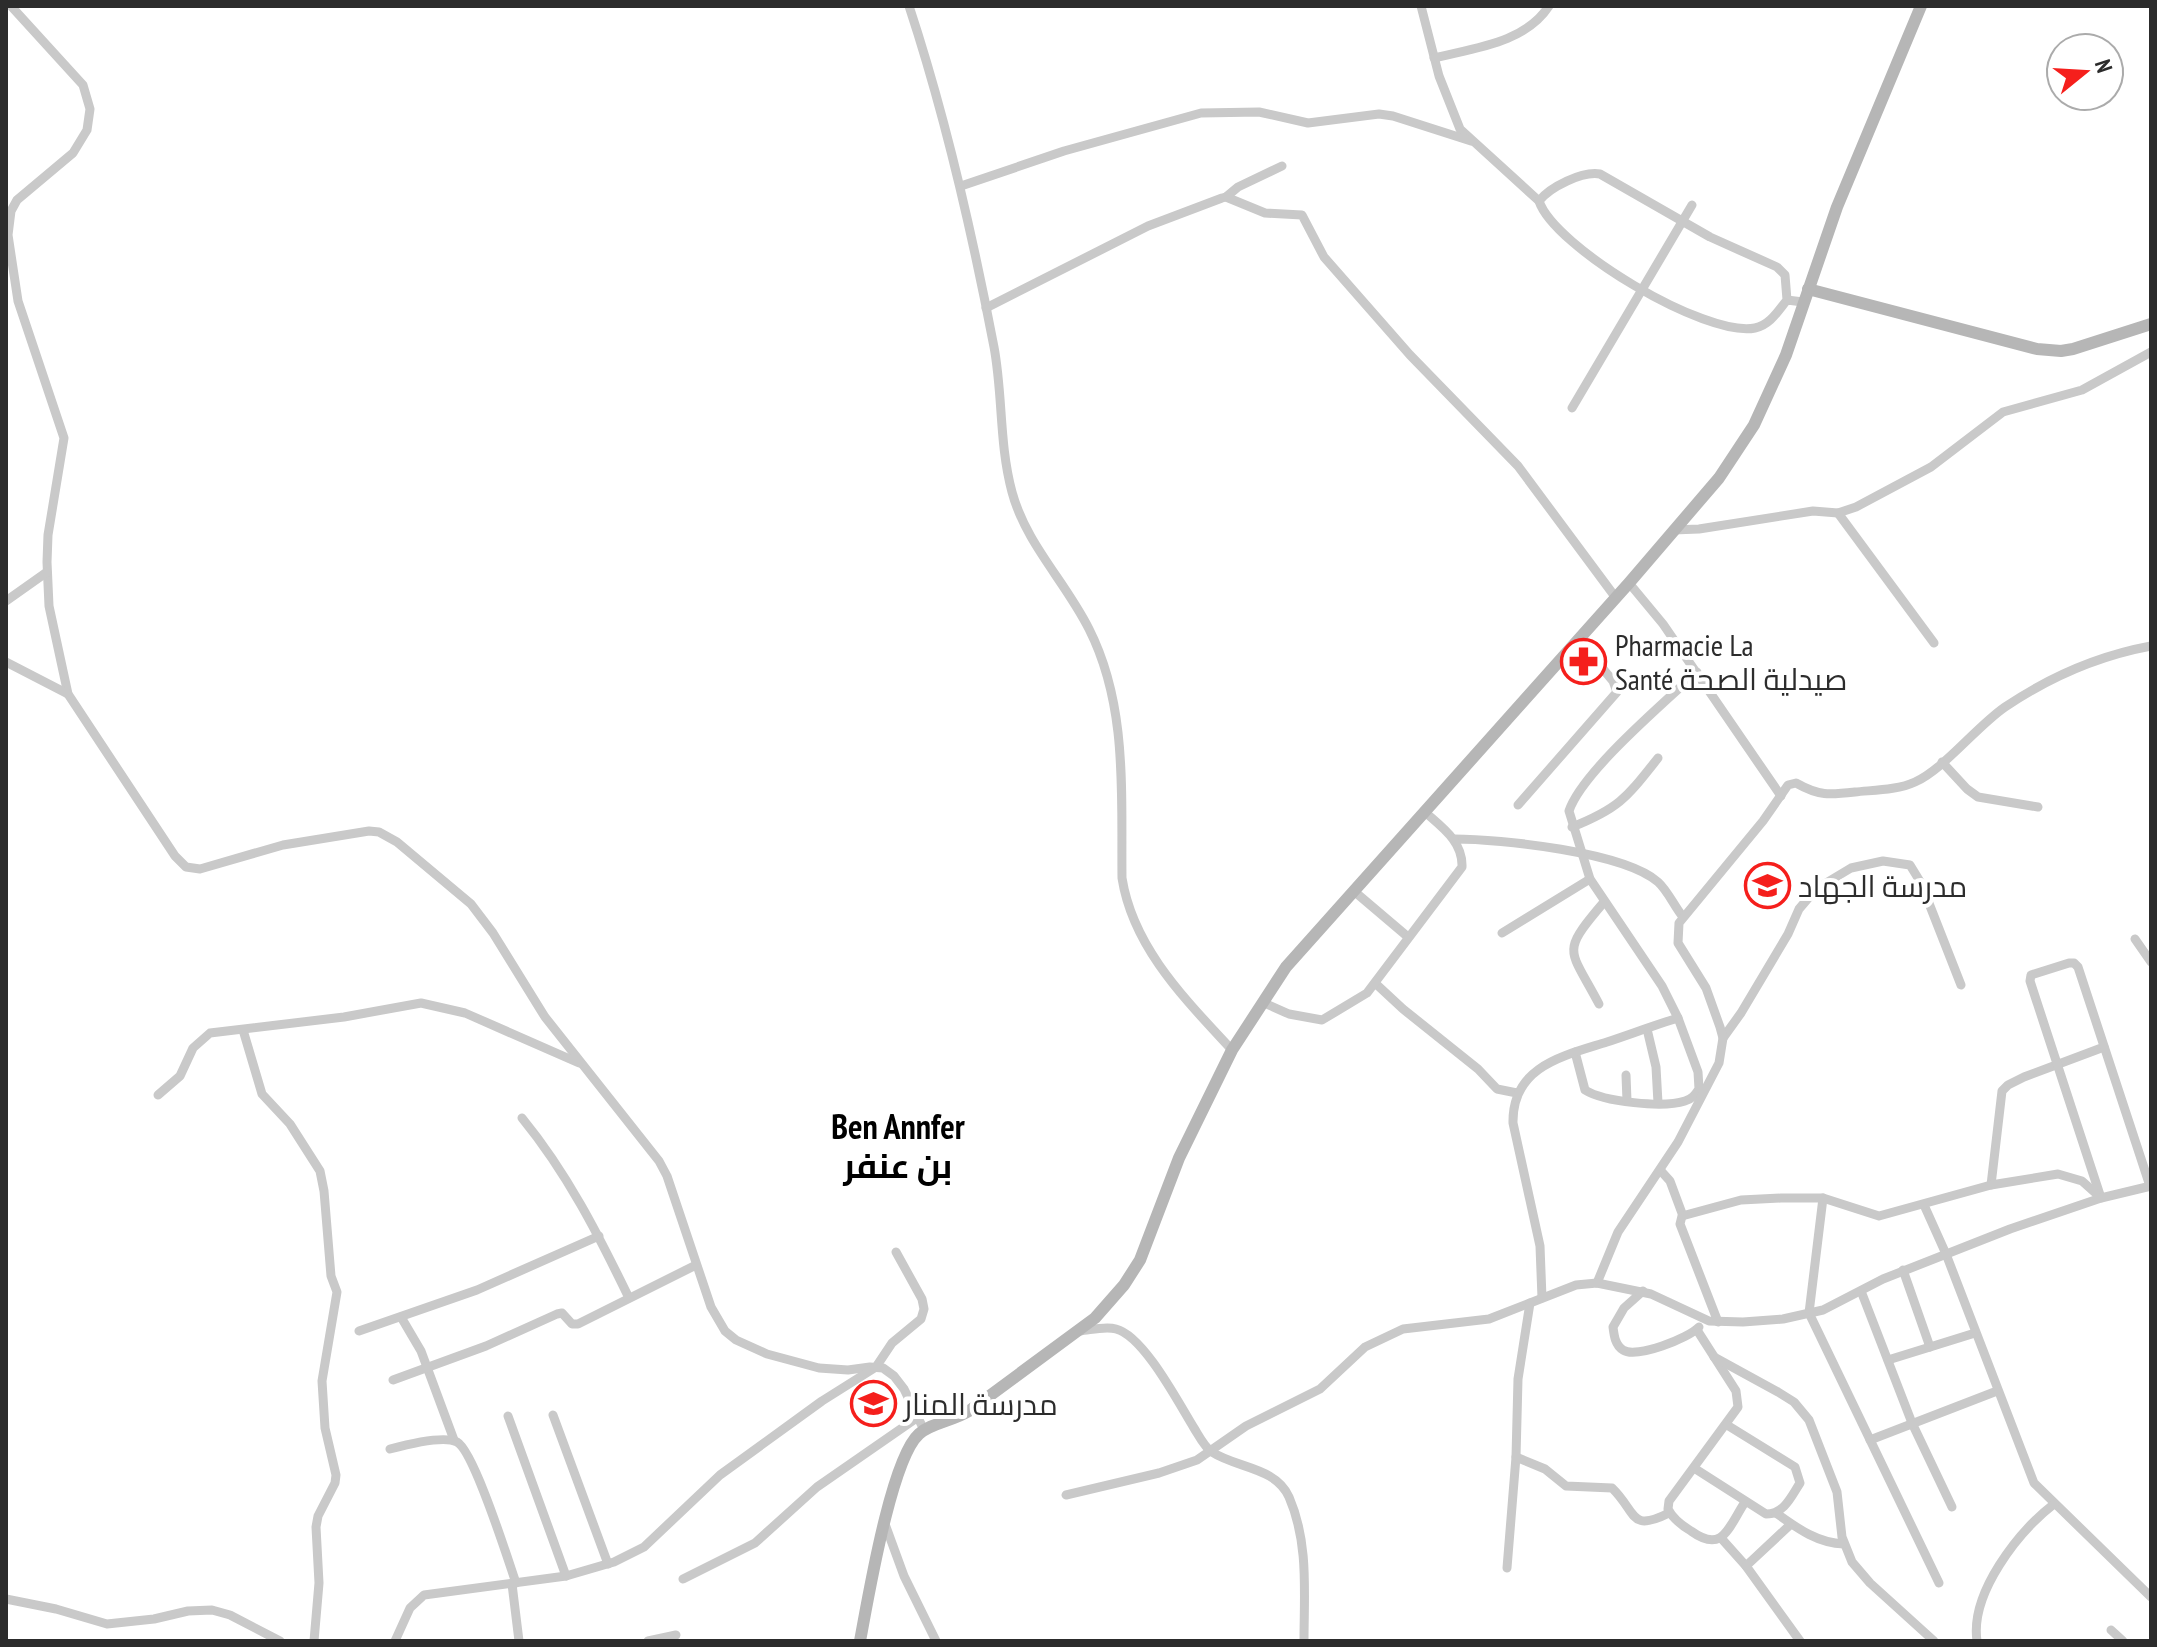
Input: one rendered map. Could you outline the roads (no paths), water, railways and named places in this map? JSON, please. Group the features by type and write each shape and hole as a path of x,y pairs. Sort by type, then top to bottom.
{"street":[{"path":"11,6 83,85 90,109 87,130 73,153 17,200 9,225 18,301 64,438 48,535 47,572 52,619 68,694 175,856 190,868 208,867 283,845 357,832 379,832 397,842 441,877 485,921 545,1017 664,1167 718,1322 736,1340 767,1354 819,1368 883,1368 894,1376 924,1430"},
{"path":"909,6 961,186 994,351 1004,453 1018,511 1034,545 1062,583 1088,627 1113,692 1119,725 1122,878 1131,917 1152,955 1232,1050"},
{"path":"1421,6 1434,58 1460,129 1539,201 1548,217 1568,237 1602,265 1642,291 1707,321 1749,329 1765,324 1787,300"},
{"path":"1434,58 1519,34 1541,19 1549,6"},
{"path":"860,1641 885,1524 904,1455 913,1439 924,1430 969,1411 1078,1332 1112,1302 1140,1260 1179,1158 1232,1050 1294,957 1629,583 1719,478 1754,425 1775,384 1837,207 1921,6"},
{"path":"961,186 1064,151 1210,112 1259,112 1308,123 1370,115 1393,116 1471,141"},
{"path":"986,308 1148,226 1226,197 1238,187 1282,166"},
{"path":"1539,201 1557,187 1596,173 1683,222 1782,271 1787,300"},
{"path":"1226,197 1265,213 1303,216 1324,257 1410,355 1518,466 1616,598"},
{"path":"1572,408 1692,205"},
{"path":"1808,289 2037,349 2073,349 2151,324"},
{"path":"1787,300 1803,302"},
{"path":"1673,530 1699,529 1813,511 1838,513 1872,500 1931,467 2003,412 2082,390 2151,352"},
{"path":"1838,513 1934,643"},
{"path":"6,601 47,572"},
{"path":"1629,583 1697,672 1781,796"},
{"path":"1518,805 1617,692 1613,681 1578,639"},
{"path":"1723,1038 1706,988 1678,943 1677,930 1683,917 1794,782 1824,795 1887,789 1916,782 1982,724 2047,682 2096,659 2151,646"},
{"path":"6,662 68,694"},
{"path":"1575,1052 1585,1090 1602,1097 1658,1103 1686,1101 1699,1089 1698,1072 1678,1018 1662,986 1590,879 1569,811 1580,788 1697,672"},
{"path":"1572,827 1606,813 1620,803 1658,758"},
{"path":"1942,762 1978,797 2038,807"},
{"path":"1262,1002 1297,1017 1322,1020 1367,993 1462,867 1463,857 1454,839 1426,813"},
{"path":"1454,839 1581,852 1640,870 1660,884 1683,917"},
{"path":"1597,1283 1618,1232 1661,1171 1719,1063 1723,1038 1788,934 1799,909 1816,889 1851,868 1883,861 1910,865 1921,883 1961,985"},
{"path":"1502,933 1590,879"},
{"path":"1355,892 1408,937"},
{"path":"1599,1004 1573,958 1571,948 1604,902"},
{"path":"2135,939 2151,962"},
{"path":"1066,1495 1177,1468 1210,1451 1246,1426 1320,1389 1358,1352 1378,1339 1403,1329 1473,1323 1510,1313 1576,1285 1597,1283 1643,1291 1679,1305 1702,1319 1718,1322 1774,1320 1842,1302 1903,1270 2101,1198 2151,1186 2078,967 2069,963 2036,972 2031,975 2030,981 2101,1198"},
{"path":"1375,983 1478,1069 1497,1089 1517,1093"},
{"path":"158,1095 180,1076 193,1048 204,1036 223,1030 344,1017 421,1003 465,1013 582,1065"},
{"path":"1542,1298 1536,1224 1513,1123 1517,1093 1530,1076 1563,1055 1678,1018"},
{"path":"1647,1029 1656,1067 1658,1103"},
{"path":"243,1030 262,1094 290,1124 320,1171 331,1276 337,1288 322,1381 325,1428 336,1475 316,1527 319,1583 314,1641"},
{"path":"1991,1185 2002,1091 2024,1077 2104,1047"},
{"path":"1626,1075 1627,1101"},
{"path":"522,1118 556,1162 599,1236 629,1298"},
{"path":"1661,1171 1670,1181 1683,1216 1680,1224 1718,1322"},
{"path":"1683,1216 1741,1200 1823,1198 1874,1216 2039,1175 2067,1175 2091,1188 2101,1198"},
{"path":"1823,1198 1809,1313 1939,1583"},
{"path":"1924,1205 1946,1254 2034,1483 2151,1597"},
{"path":"359,1331 477,1290 599,1236"},
{"path":"395,1641 410,1608 424,1595 566,1576 632,1554 649,1543 720,1475 822,1401 876,1367 892,1343 923,1314 922,1299 896,1252"},
{"path":"393,1380 557,1314 564,1314 575,1325 696,1265"},
{"path":"1903,1270 1930,1347"},
{"path":"1643,1291 1624,1308 1613,1327 1617,1344 1623,1350 1632,1353 1644,1351 1697,1330 1702,1319"},
{"path":"1861,1291 1912,1423 1952,1507"},
{"path":"1507,1568 1516,1457 1518,1379 1530,1303"},
{"path":"401,1317 428,1367 454,1440 465,1450 479,1480 514,1584 519,1641"},
{"path":"1078,1332 1116,1329 1135,1341 1210,1451 1280,1482 1289,1497 1305,1571 1304,1641"},
{"path":"1669,1513 1669,1501 1738,1407 1739,1400 1732,1383 1697,1330"},
{"path":"1888,1360 1975,1333"},
{"path":"1714,1357 1794,1402 1809,1420 1837,1492 1844,1544 1858,1571 1934,1641"},
{"path":"1870,1440 1997,1391"},
{"path":"553,1415 608,1564"},
{"path":"508,1416 566,1576"},
{"path":"683,1579 755,1543 817,1487 918,1417"},
{"path":"1694,1468 1766,1514 1776,1513 1787,1503 1800,1483 1795,1467 1727,1425"},
{"path":"390,1449 454,1440"},
{"path":"1516,1457 1545,1469 1566,1486 1612,1488 1641,1521 1650,1523 1669,1513"},
{"path":"1669,1513 1703,1540 1712,1542 1721,1538 1745,1502"},
{"path":"1977,1641 1977,1614 1990,1579 2033,1523 2054,1504"},
{"path":"1776,1513 1819,1539 1844,1544"},
{"path":"885,1524 904,1576 936,1641"},
{"path":"1746,1566 1791,1524"},
{"path":"1721,1538 1746,1566 1800,1641"},
{"path":"6,1599 107,1624 212,1610 230,1615 280,1641"},
{"path":"2111,1630 2123,1641"},
{"path":"648,1641 676,1635"}],"place":[{"name":"Pharmacie La Santé صيدلية الصحة","path":"1584,661"},
{"name":"مدرسة الجهاد","path":"1767,885"},
{"name":"مدرسة المنار","path":"873,1403"}],"district":[{"name":"Ben Annfer بن عنفر","path":"898,1146"}]}
